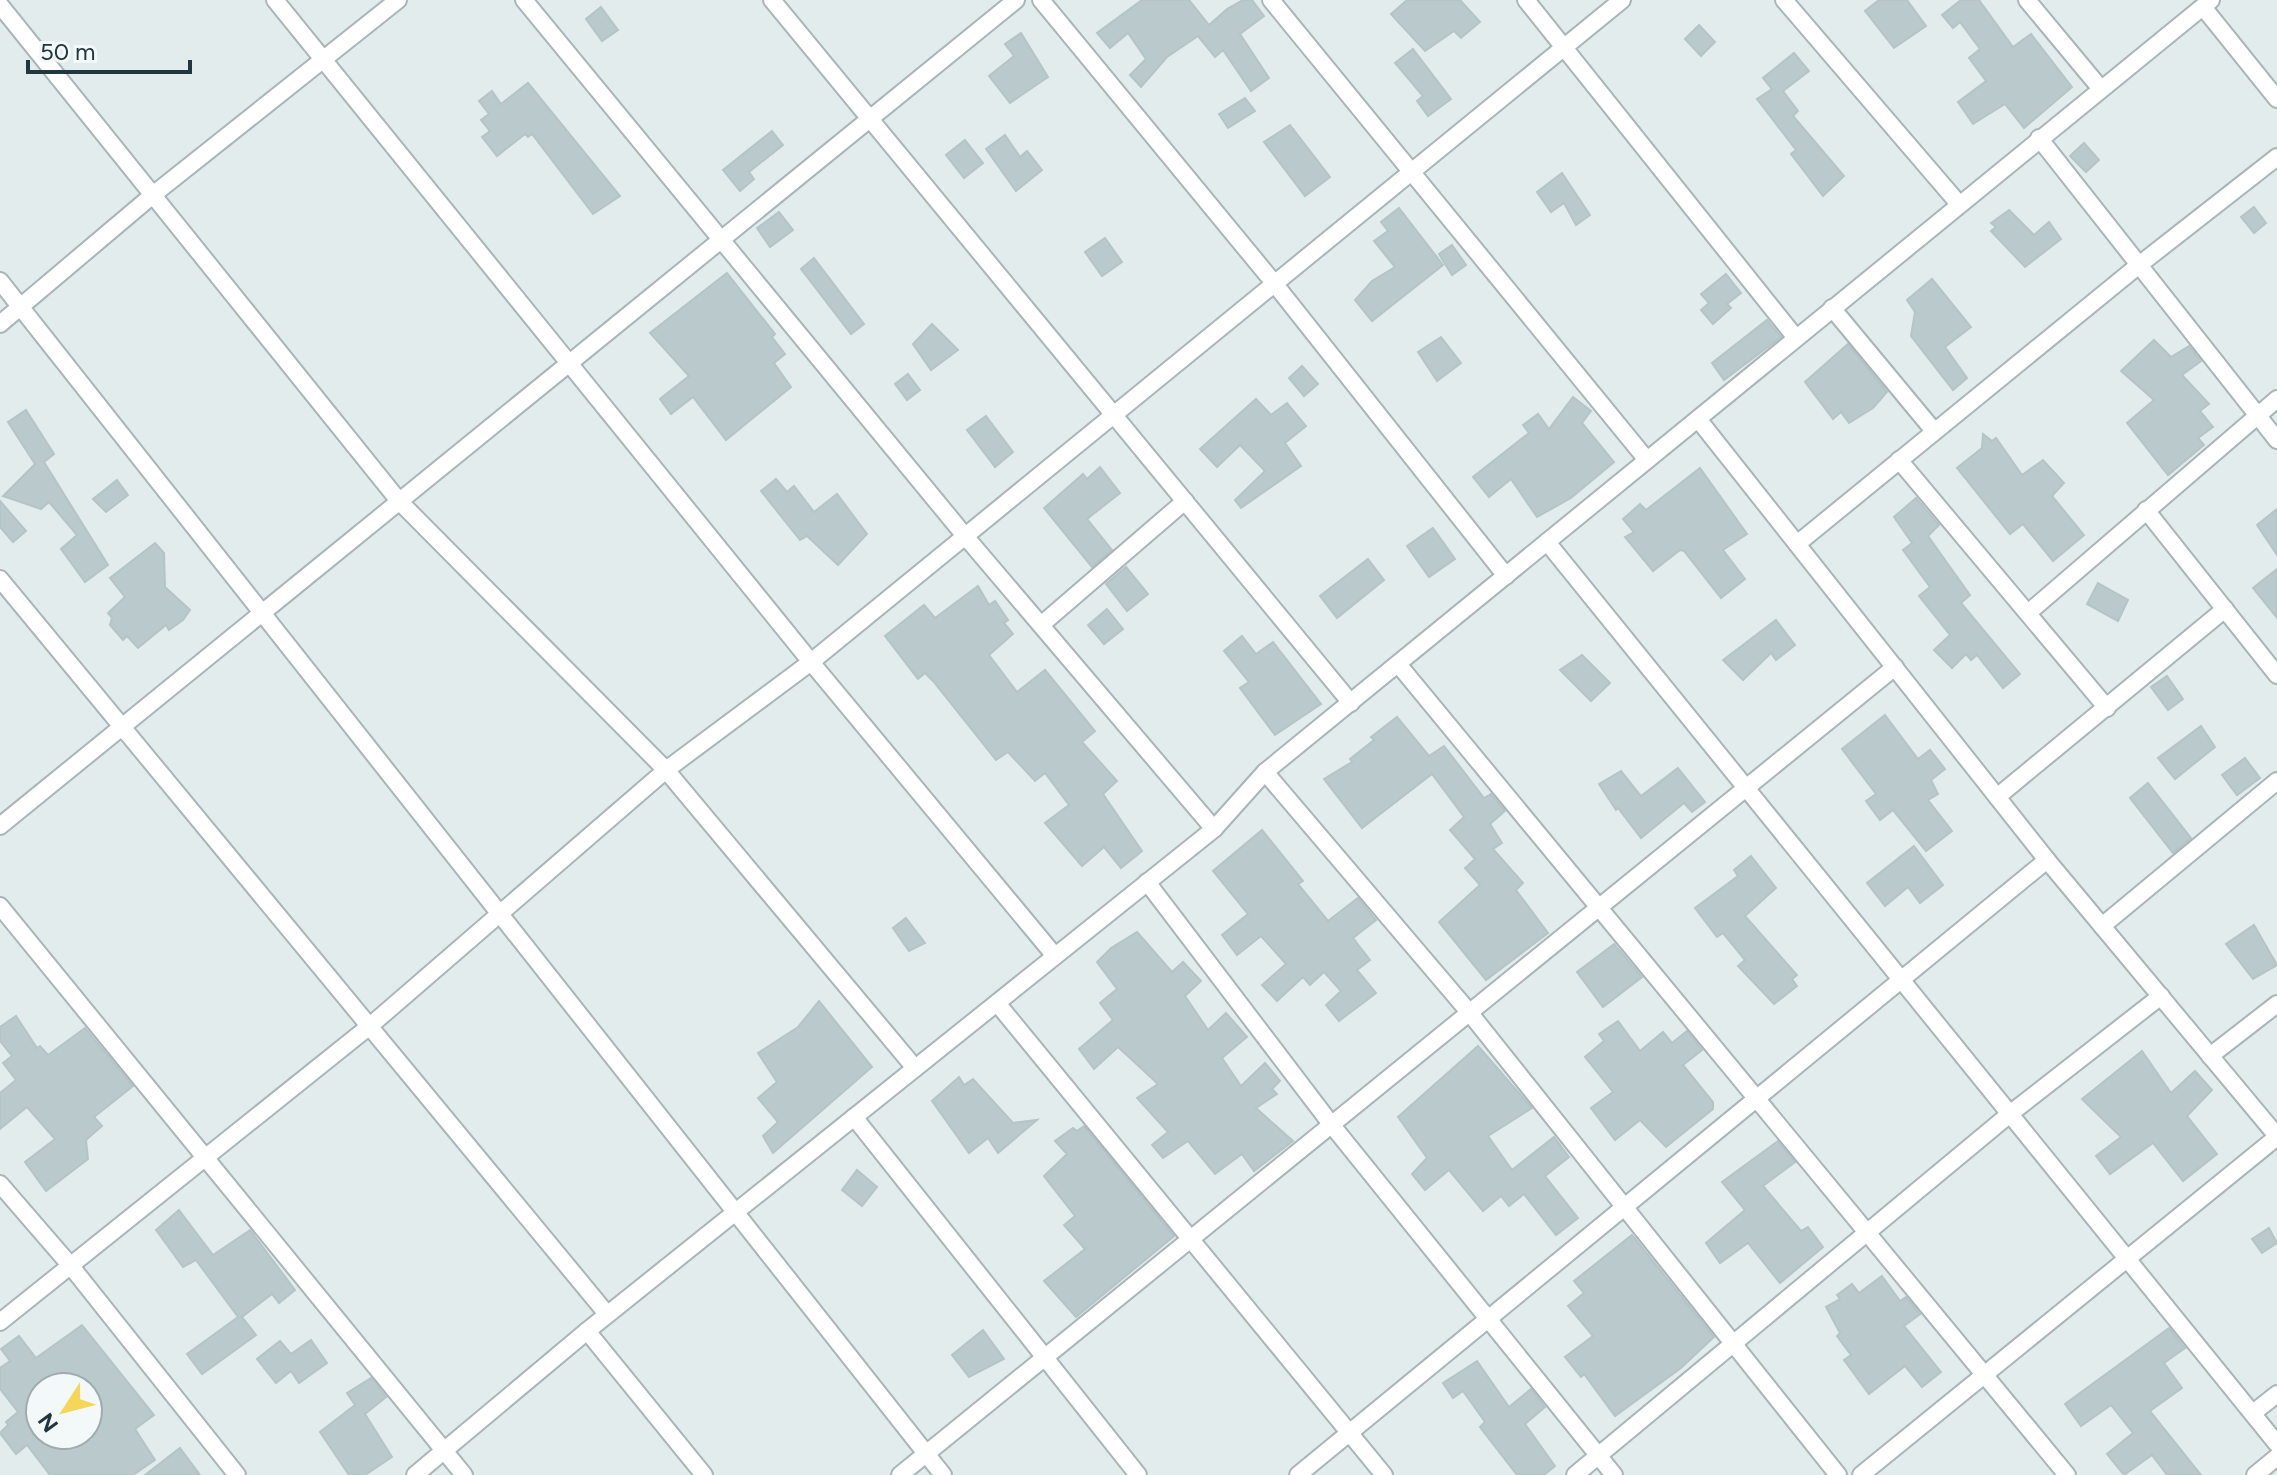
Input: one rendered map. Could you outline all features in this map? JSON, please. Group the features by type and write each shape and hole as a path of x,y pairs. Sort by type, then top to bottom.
{"street":[{"path":"275,0 811,662 1055,956"},
{"path":"0,324 154,194 398,0"},
{"path":"524,0 965,536 1214,829"},
{"path":"772,0 1351,703"},
{"path":"0,826 568,363 724,241 1016,0"},
{"path":"1041,0 1274,283 1506,576"},
{"path":"1271,0 1409,173 1647,460"},
{"path":"1526,0 1796,338"},
{"path":"0,1322 371,1025 666,770 811,662 1622,0"},
{"path":"1784,0 1959,204"},
{"path":"2027,0 2101,89"},
{"path":"415,1475 607,1314 1214,829 1265,772 2207,3 2277,99"},
{"path":"0,5 399,501 666,770 915,1068"},
{"path":"2039,138 2277,440"},
{"path":"1797,544 2139,265 2277,157"},
{"path":"0,281 943,1475"},
{"path":"1832,308 1934,431"},
{"path":"2028,613 2277,399"},
{"path":"1698,419 2047,860 2277,1136 1861,1475"},
{"path":"1899,460 2107,708"},
{"path":"1041,625 1185,501"},
{"path":"2146,510 2277,675"},
{"path":"1547,542 2277,1444"},
{"path":"0,579 607,1314"},
{"path":"1997,797 2225,609"},
{"path":"1398,664 2067,1475"},
{"path":"900,1475 1895,667"},
{"path":"1265,772 1469,1012 1838,1475"},
{"path":"2102,926 2277,781"},
{"path":"1298,1475 2047,860"},
{"path":"1147,882 1331,1124 1614,1475"},
{"path":"0,906 464,1475"},
{"path":"1575,1475 2011,1113 2161,996"},
{"path":"997,1003 1384,1475"},
{"path":"2210,1056 2277,1004"},
{"path":"854,1117 1138,1475"},
{"path":"0,1184 70,1265 237,1475"},
{"path":"587,1331 704,1475"},
{"path":"2253,1413 2277,1394"},
{"path":"2255,1475 2277,1457"}],"building":[{"path":"1142,0 1189,0 1209,25 1227,9 1243,0 1252,0 1264,16 1240,34 1269,78 1251,91 1223,50 1215,57 1198,36 1167,57 1141,87 1130,75 1146,59 1128,33 1110,48 1097,33"},
{"path":"1407,0 1460,0 1480,22 1461,38 1454,31 1425,51 1391,14"},
{"path":"1879,0 1907,0 1926,26 1894,48 1865,11"},
{"path":"1961,0 1979,0 2013,47 2031,34 2072,87 2024,128 2005,104 1973,124 1958,102 1986,81 1969,58 1980,49 1960,22 1953,28 1942,15"},
{"path":"601,7 618,30 602,41 586,19"},
{"path":"1699,25 1715,42 1701,56 1685,39"},
{"path":"1021,33 1048,77 1010,103 989,76 1014,56 1005,44"},
{"path":"1413,49 1451,99 1428,116 1417,101 1423,96 1395,63"},
{"path":"1794,53 1809,71 1783,91 1798,111 1793,116 1844,176 1823,196 1791,154 1796,150 1757,99 1772,89 1763,78"},
{"path":"528,83 620,196 593,214 532,134 528,137 525,134 497,156 482,137 490,131 481,120 489,114 479,101 492,91 501,104"},
{"path":"1245,98 1255,111 1228,128 1219,114"},
{"path":"1290,125 1330,177 1305,196 1264,142"},
{"path":"772,131 783,145 749,172 754,179 740,191 723,170"},
{"path":"1005,135 1020,157 1027,151 1042,170 1016,191 986,149"},
{"path":"965,140 983,163 964,178 946,155"},
{"path":"2084,143 2099,160 2086,172 2070,156"},
{"path":"1562,173 1590,215 1576,225 1564,203 1551,212 1537,192"},
{"path":"2254,207 2266,223 2254,233 2241,217"},
{"path":"1399,208 1443,265 1372,321 1355,300 1372,281 1395,267 1374,241 1388,231 1381,222"},
{"path":"2009,210 2034,235 2049,222 2061,239 2025,267 1991,231 1996,227 1991,223"},
{"path":"779,212 793,230 770,247 757,228"},
{"path":"1105,238 1122,262 1102,276 1085,252"},
{"path":"1452,245 1466,265 1452,275 1439,254"},
{"path":"814,258 864,324 851,334 801,269"},
{"path":"727,273 775,334 772,337 785,354 774,363 791,387 726,440 693,397 671,414 660,399 689,376 650,333"},
{"path":"1726,274 1741,293 1727,304 1731,308 1713,324 1701,310 1709,303 1701,294"},
{"path":"1932,279 1971,327 1945,347 1967,378 1953,390 1911,336 1915,312 1907,300"},
{"path":"1767,320 1781,337 1724,380 1712,363"},
{"path":"932,324 958,350 931,370 913,344"},
{"path":"1441,337 1461,363 1437,381 1418,352"},
{"path":"2154,340 2171,357 2189,346 2201,361 2182,375 2209,404 2200,411 2213,427 2198,438 2204,445 2168,475 2127,423 2154,400 2121,371"},
{"path":"1848,344 1887,392 1873,408 1849,423 1841,412 1833,419 1805,382"},
{"path":"1302,366 1318,384 1304,396 1289,378"},
{"path":"908,374 920,390 907,400 895,384"},
{"path":"1573,397 1591,411 1582,423 1614,462 1571,498 1537,517 1511,479 1489,497 1473,477 1529,433 1523,425 1538,414 1549,429"},
{"path":"1256,399 1271,415 1287,403 1306,426 1285,443 1301,466 1241,508 1235,500 1265,471 1240,445 1217,467 1200,449"},
{"path":"26,410 54,454 44,462 108,565 85,582 61,549 77,535 49,502 41,509 3,496 35,464 8,422"},
{"path":"986,416 1013,452 995,467 967,430"},
{"path":"1983,434 1992,441 1996,438 2022,475 2043,460 2064,483 2052,496 2084,535 2053,561 2023,524 2010,534 1957,468 1982,448"},
{"path":"1100,467 1120,493 1087,519 1112,550 1092,567 1044,508 1083,474 1087,479"},
{"path":"1700,468 1747,534 1723,550 1745,579 1721,598 1684,551 1680,550 1653,571 1625,537 1634,532 1623,519 1640,504 1646,510"},
{"path":"776,479 787,492 794,486 814,512 837,494 867,534 838,565 807,536 800,540 761,491"},
{"path":"117,480 128,495 106,512 93,499"},
{"path":"1916,498 1939,525 1928,536 1970,595 1961,603 2020,674 2003,688 1977,655 1971,660 1966,654 1952,668 1934,650 1950,635 1919,596 1930,587 1903,550 1912,543 1894,517"},
{"path":"0,501 26,531 13,542 0,527"},
{"path":"2277,509 2277,555 2257,525"},
{"path":"1433,528 1455,559 1429,577 1407,546"},
{"path":"155,543 164,553 165,587 190,610 183,620 169,630 166,625 138,648 127,636 123,640 110,625 112,618 108,613 125,597 110,578"},
{"path":"1368,559 1384,580 1337,618 1320,596"},
{"path":"1126,567 1148,594 1127,611 1106,584"},
{"path":"2277,569 2277,618 2253,588"},
{"path":"2098,583 2128,600 2118,621 2087,604"},
{"path":"978,586 989,605 995,601 1008,620 1004,623 1013,634 989,655 1017,692 1045,670 1095,731 1082,742 1117,781 1103,794 1142,851 1121,868 1104,847 1082,866 1045,823 1069,805 1045,773 1035,781 1008,752 996,760 933,681 925,673 918,679 885,636 924,605 935,618"},
{"path":"1107,609 1123,629 1104,644 1088,625"},
{"path":"1776,620 1795,645 1776,660 1771,653 1743,680 1723,660"},
{"path":"1242,636 1256,654 1273,642 1321,704 1275,735 1240,688 1249,682 1224,651"},
{"path":"1582,655 1610,683 1591,701 1560,670"},
{"path":"2167,676 2183,699 2168,710 2151,687"},
{"path":"1885,715 1918,759 1930,750 1945,769 1931,780 1938,794 1928,800 1952,831 1926,851 1893,810 1880,820 1866,801 1876,794 1842,749"},
{"path":"1397,717 1429,756 1444,746 1484,798 1491,794 1505,811 1490,824 1502,843 1493,849 1523,883 1516,890 1548,933 1486,980 1439,922 1480,885 1465,868 1475,859 1450,830 1464,817 1432,774 1362,828 1324,779 1352,762 1350,759 1374,740 1371,737"},
{"path":"2201,726 2215,747 2175,779 2158,758"},
{"path":"2245,758 2260,778 2237,795 2222,775"},
{"path":"1678,768 1705,802 1692,812 1684,803 1641,838 1618,808 1616,810 1599,784 1621,771 1641,796"},
{"path":"2148,783 2191,838 2173,853 2130,798"},
{"path":"1262,830 1303,881 1298,884 1328,921 1358,898 1376,920 1353,938 1370,960 1357,970 1376,993 1339,1021 1326,1005 1341,991 1324,972 1310,985 1303,977 1277,1001 1262,985 1286,964 1261,936 1237,955 1222,935 1248,914 1213,871"},
{"path":"1914,846 1943,885 1920,903 1908,887 1885,906 1867,883"},
{"path":"1751,856 1776,888 1745,916 1797,975 1792,979 1797,986 1774,1004 1738,966 1745,960 1723,933 1717,937 1695,908 1738,876 1734,870"},
{"path":"906,918 925,943 909,951 893,928"},
{"path":"2254,925 2277,965 2253,979 2226,944"},
{"path":"1137,932 1172,972 1183,962 1201,981 1185,996 1208,1030 1226,1013 1247,1037 1222,1058 1241,1086 1265,1063 1280,1081 1272,1089 1277,1094 1256,1108 1293,1141 1254,1171 1242,1154 1215,1174 1188,1141 1163,1158 1152,1145 1168,1132 1137,1098 1158,1084 1118,1047 1094,1069 1079,1049 1113,1020 1100,1003 1117,989 1097,962 1111,948"},
{"path":"1614,944 1642,977 1603,1007 1577,972"},
{"path":"819,1001 872,1067 773,1153 763,1136 778,1122 758,1098 777,1082 758,1053 798,1027"},
{"path":"16,1016 37,1048 40,1046 48,1055 85,1028 133,1086 94,1117 102,1126 86,1140 88,1159 46,1191 25,1162 55,1139 27,1107 0,1129 0,1093 16,1080 3,1063 12,1056 0,1041 0,1027"},
{"path":"1618,1021 1640,1051 1663,1032 1672,1043 1687,1031 1702,1050 1683,1065 1713,1102 1713,1109 1666,1147 1640,1120 1615,1140 1591,1108 1613,1092 1585,1057 1604,1041 1599,1034"},
{"path":"1478,1046 1532,1108 1488,1136 1512,1170 1554,1137 1569,1157 1545,1176 1578,1218 1556,1235 1524,1194 1509,1206 1501,1196 1483,1211 1449,1170 1425,1190 1412,1174 1427,1158 1398,1117"},
{"path":"2142,1051 2171,1093 2195,1071 2212,1090 2187,1116 2217,1154 2183,1181 2153,1143 2110,1174 2096,1156 2121,1137 2082,1099"},
{"path":"959,1077 964,1085 973,1079 1013,1123 1037,1120 998,1153 988,1138 969,1153 932,1101"},
{"path":"1084,1126 1174,1236 1076,1317 1044,1281 1085,1249 1064,1225 1075,1216 1044,1176 1067,1154 1055,1141 1073,1128 1077,1131"},
{"path":"1778,1141 1795,1162 1763,1186 1801,1231 1808,1227 1823,1247 1780,1283 1748,1243 1720,1263 1706,1243 1745,1210 1722,1182"},
{"path":"857,1170 877,1187 862,1206 842,1190"},
{"path":"179,1210 213,1255 250,1230 295,1290 279,1303 272,1294 242,1317 256,1335 202,1374 187,1354 238,1317 196,1260 183,1267 156,1230"},
{"path":"2269,1228 2277,1243 2262,1253 2252,1239"},
{"path":"1632,1235 1714,1337 1681,1368 1615,1416 1584,1374 1581,1377 1565,1357 1593,1336 1568,1306 1584,1293 1574,1281"},
{"path":"1882,1276 1900,1301 1906,1297 1920,1314 1904,1326 1941,1372 1922,1387 1905,1366 1869,1394 1844,1360 1851,1355 1837,1336 1840,1333 1826,1307 1840,1299 1837,1295 1852,1284 1859,1293"},
{"path":"82,1325 154,1415 135,1429 155,1460 133,1475 50,1475 32,1451 104,1451 104,1371 24,1371 24,1447 16,1454 0,1433 8,1425 6,1422 18,1412 0,1389 0,1368 10,1361 1,1349 19,1336 36,1358"},
{"path":"2169,1328 2185,1348 2164,1363 2182,1388 2150,1411 2201,1475 2167,1475 2152,1455 2124,1475 2107,1454 2133,1433 2111,1405 2081,1426 2065,1404"},
{"path":"983,1330 1004,1359 969,1377 952,1355"},
{"path":"311,1340 327,1363 299,1383 291,1371 276,1383 257,1359 280,1341 291,1354"},
{"path":"1477,1361 1509,1407 1531,1389 1545,1407 1525,1424 1555,1466 1544,1475 1517,1475 1480,1427 1485,1422 1463,1391 1453,1398 1443,1383"},
{"path":"371,1378 386,1397 365,1414 392,1457 365,1475 349,1475 320,1432 355,1405 347,1393"},
{"path":"180,1448 200,1475 145,1475"}]}
